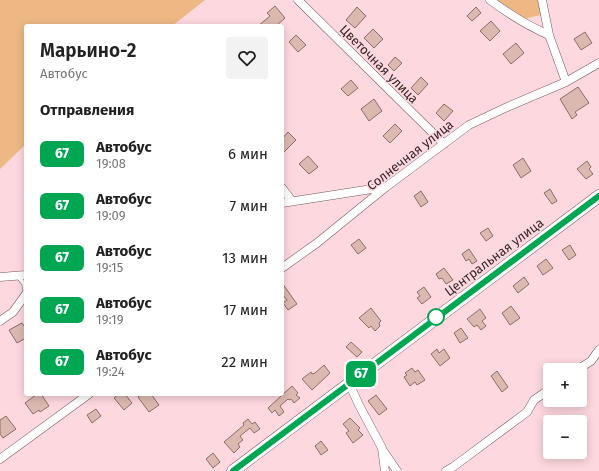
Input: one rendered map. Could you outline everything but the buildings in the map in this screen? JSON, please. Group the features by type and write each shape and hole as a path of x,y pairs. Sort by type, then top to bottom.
{"main road":[{"name":"Центральная улица","path":"233,471 599,196"}],"street":[{"name":"Цветочная улица","path":"298,0 444,144"},
{"path":"490,0 509,14 534,29 550,35"},
{"path":"542,0 550,35 566,82"},
{"name":"Солнечная улица","path":"284,267 317,243 386,187 469,125 566,82 599,63"},
{"path":"284,203 386,187"},
{"path":"284,191 292,201"},
{"path":"0,276 22,276"},
{"path":"0,321 13,312 24,297"},
{"path":"587,364 591,361 599,350"},
{"path":"349,383 382,448 397,471"},
{"path":"446,471 527,412 534,400 543,394"},
{"path":"0,459 86,396"},
{"path":"382,448 385,471"}],"shaded area":[{"path":"0,0 205,0 175,24 24,24 24,146 0,169"},
{"path":"487,0 540,0 541,15 514,21"}],"bus line":[{"name":"67","path":"233,471 599,196"}]}
